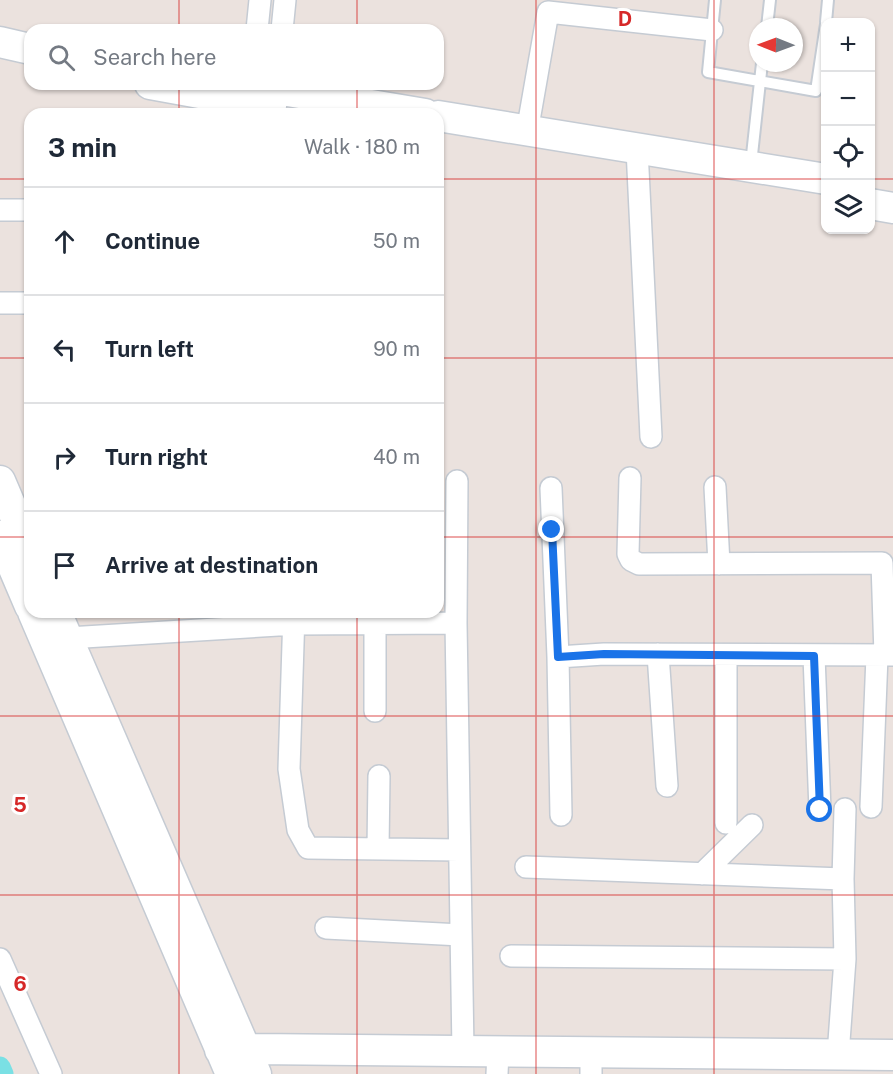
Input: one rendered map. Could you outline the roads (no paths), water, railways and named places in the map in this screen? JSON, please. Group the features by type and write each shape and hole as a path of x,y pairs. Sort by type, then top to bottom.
{"street":[{"path":"258,24 260,0"},
{"path":"283,24 285,0"},
{"path":"527,132 548,12 712,30"},
{"path":"0,42 24,48"},
{"path":"0,57 24,61"},
{"path":"245,90 382,108"},
{"path":"261,91 297,108"},
{"path":"444,117 527,132 821,196"},
{"path":"444,137 637,157 751,166 821,178"},
{"path":"637,157 651,437"},
{"path":"875,187 893,190"},
{"path":"875,205 893,208"},
{"path":"0,210 24,210"},
{"path":"0,303 24,303"},
{"path":"630,478 628,554 631,560 639,564 882,563 885,656 871,807"},
{"path":"0,481 24,537"},
{"path":"457,481 456,623 463,1051"},
{"path":"715,487 719,564"},
{"path":"550,488 558,657 561,815"},
{"path":"0,536 24,592"},
{"path":"40,618 57,632 238,1062"},
{"path":"57,632 295,618 289,769 298,830 308,848 459,850"},
{"path":"375,618 375,711"},
{"path":"388,618 456,623"},
{"path":"558,657 604,654 885,656"},
{"path":"658,654 667,786"},
{"path":"726,656 726,823"},
{"path":"814,656 820,810"},
{"path":"378,849 379,776"},
{"path":"838,1055 845,959 844,809"},
{"path":"702,874 752,825"},
{"path":"526,867 843,879"},
{"path":"326,928 461,935"},
{"path":"511,956 845,959"},
{"path":"0,959 51,1074"},
{"path":"238,1062 463,1051 497,1063 591,1070 893,1070"},
{"path":"238,1062 497,1063 893,1055"}],"lane":[{"path":"715,0 708,72 816,91 821,57"},
{"path":"768,18 770,0"},
{"path":"826,18 828,0"},
{"path":"751,166 761,72"}],"waterway":[{"path":"0,1067 3,1074"}]}
